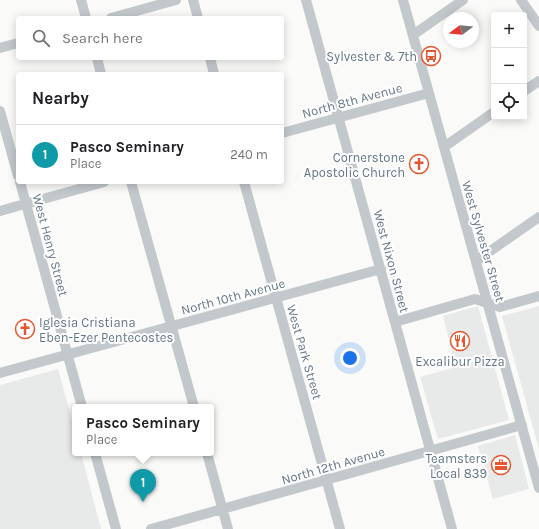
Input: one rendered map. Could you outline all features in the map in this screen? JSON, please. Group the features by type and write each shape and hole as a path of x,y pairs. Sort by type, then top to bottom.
{"street":[{"path":"80,0 85,16"},
{"path":"118,16 176,0"},
{"path":"193,0 197,16"},
{"name":"West Nixon Street","path":"306,0 452,529"},
{"name":"West Sylvester Street","path":"403,0 522,425 536,465 539,488"},
{"path":"413,35 463,0"},
{"path":"521,0 539,26"},
{"path":"0,48 16,44"},
{"path":"98,60 100,72"},
{"path":"210,60 214,72"},
{"path":"527,89 539,81"},
{"name":"North 8th Avenue","path":"284,132 429,93"},
{"path":"0,111 16,169"},
{"path":"444,147 491,114"},
{"name":"West Henry Street","path":"21,184 81,404"},
{"path":"0,211 97,184"},
{"path":"132,184 193,404"},
{"name":"West Park Street","path":"245,184 340,529"},
{"path":"476,261 539,217"},
{"name":"North 10th Avenue","path":"0,374 381,269"},
{"path":"395,322 475,300 500,306 539,296"},
{"name":"North 12th Avenue","path":"151,529 522,425"},
{"path":"96,456 116,529"},
{"path":"208,456 228,529"}],"shaded area":[{"path":"478,306 509,420 438,439 420,377 456,367 443,316"},
{"path":"539,306 539,449 502,316"},
{"path":"58,369 72,420 72,456 82,456 101,529 0,529 0,385"},
{"path":"515,435 529,489 493,499 478,446"}],"place":[{"name":"Sylvester & 7th","path":"431,56"},
{"name":"Cornerstone Apostolic Church","path":"419,164"},
{"name":"Iglesia Cristiana Eben-Ezer Pentecostes","path":"25,329"},
{"name":"Excalibur Pizza","path":"460,341"},
{"name":"Teamsters Local 839","path":"501,465"},
{"name":"Pasco Seminary","path":"143,502"}]}
